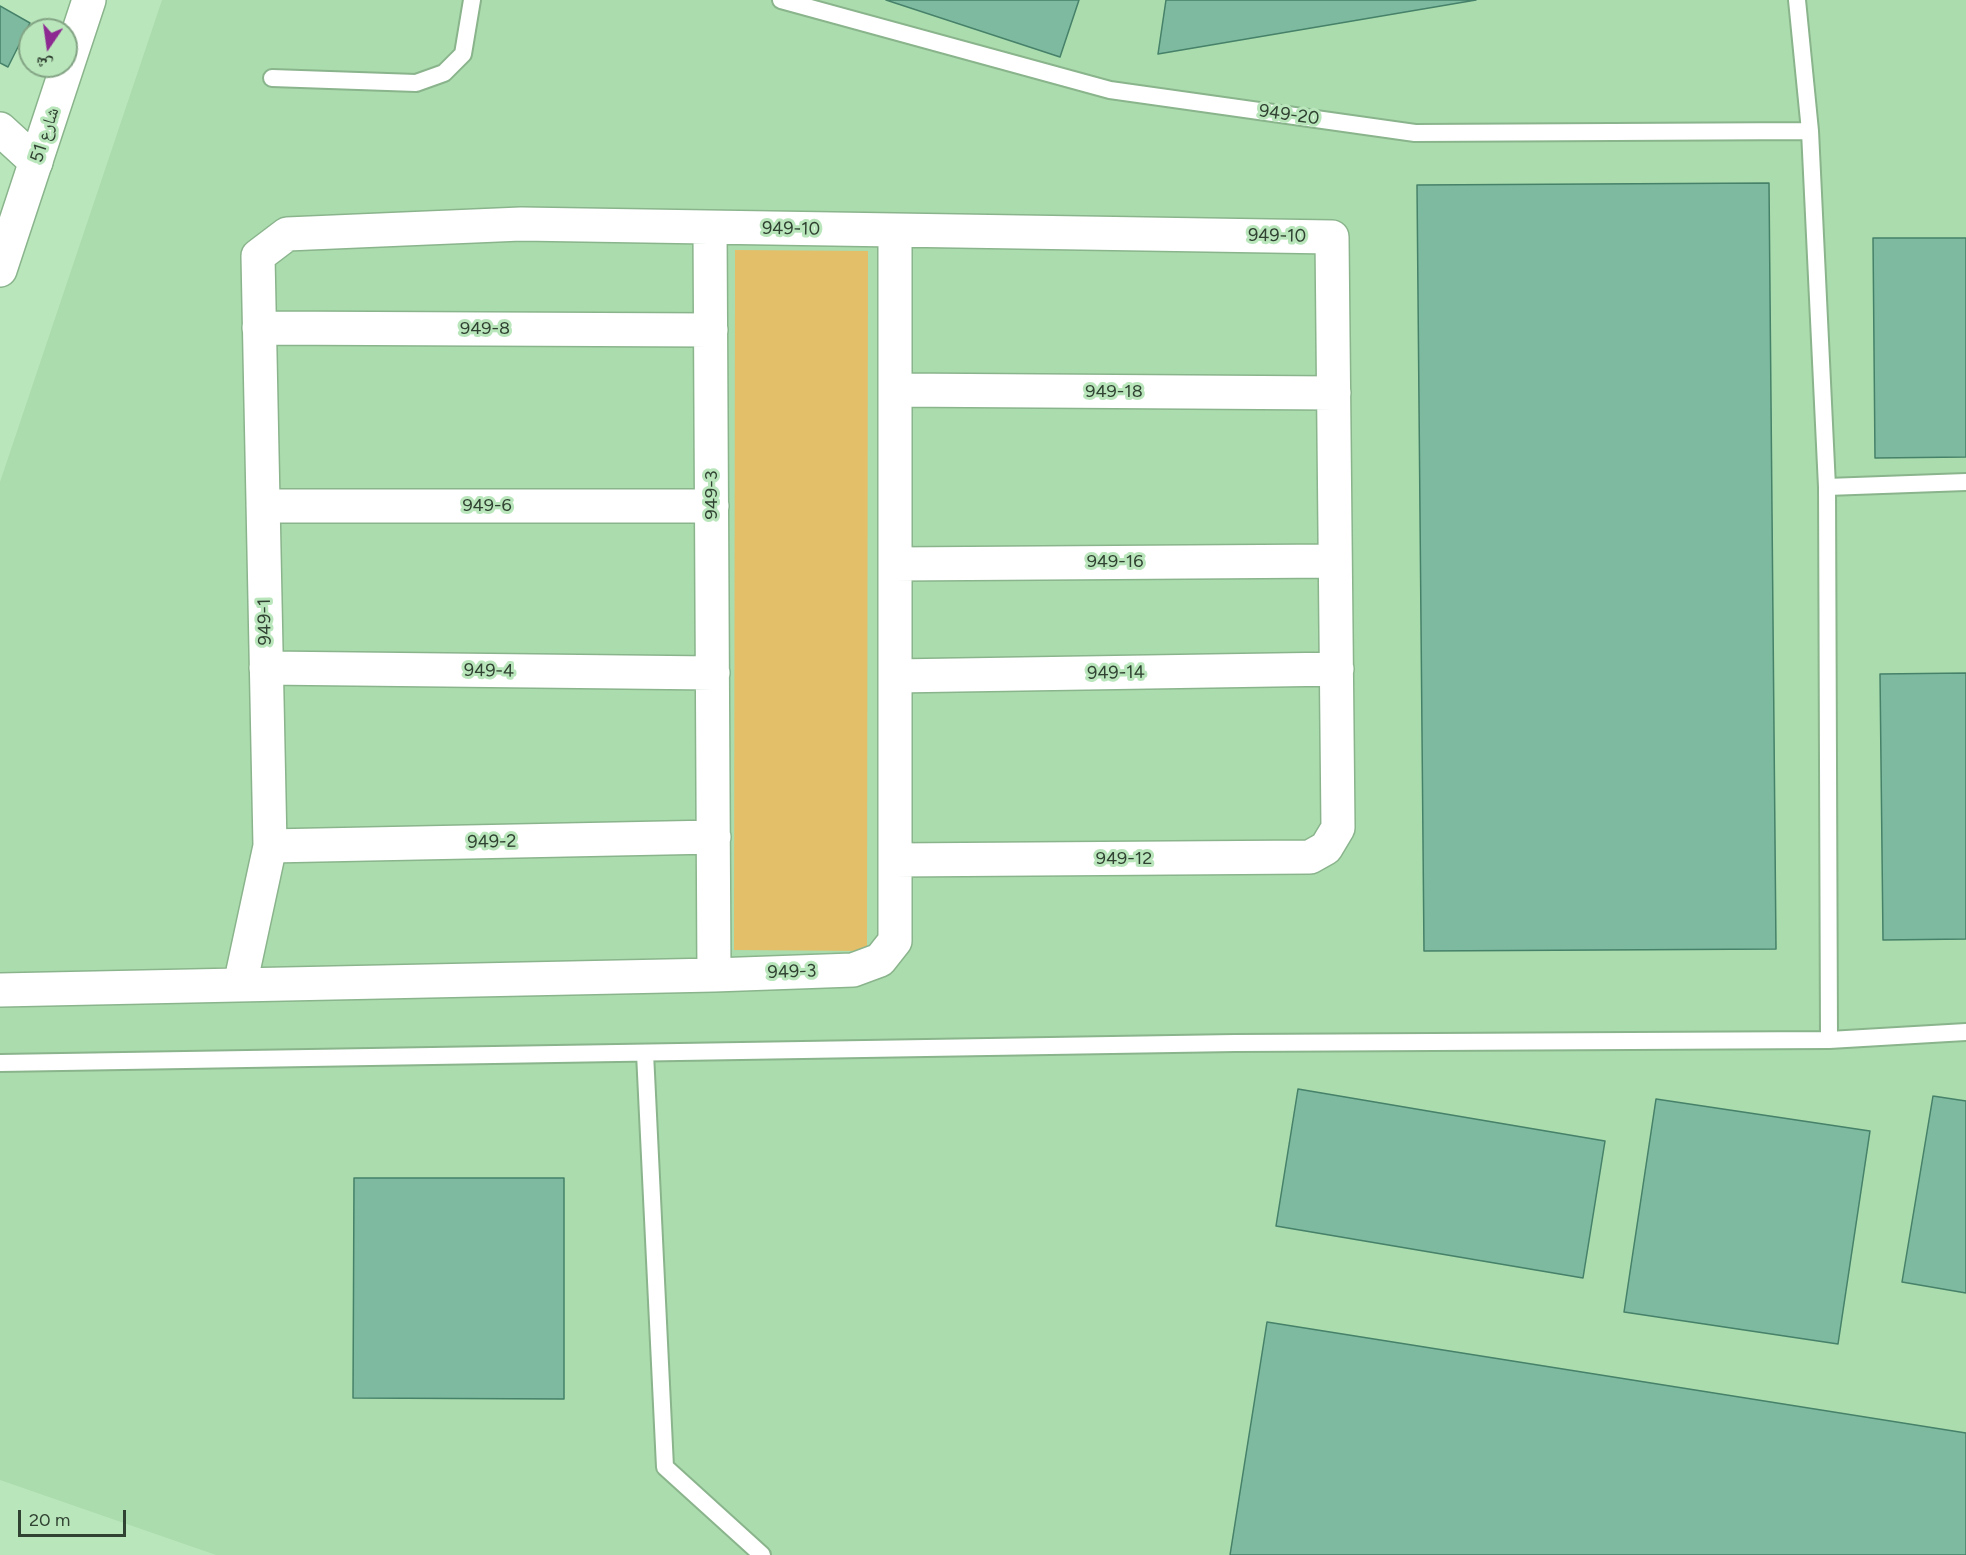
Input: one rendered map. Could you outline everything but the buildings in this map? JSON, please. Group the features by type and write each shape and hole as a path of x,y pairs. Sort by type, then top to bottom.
{"street":[{"name":"شارع 51","path":"0,270 89,0"},
{"path":"0,129 36,162"},
{"name":"949-10","path":"258,256 286,234 521,225 1332,237 1334,393"},
{"name":"949-3","path":"710,228 714,975 854,970 880,960 895,941 895,231"},
{"name":"949-1","path":"240,985 270,846 258,256"},
{"name":"949-8","path":"259,328 711,330"},
{"name":"949-18","path":"895,390 1334,393"},
{"path":"1334,393 1337,669"},
{"name":"949-6","path":"263,506 712,506"},
{"name":"949-16","path":"895,564 1335,561"},
{"name":"949-4","path":"266,668 713,673"},
{"name":"949-14","path":"895,676 1337,669"},
{"name":"949-12","path":"895,860 1310,857 1326,848 1338,828 1337,669"},
{"name":"949-2","path":"270,846 714,837"},
{"path":"0,990 714,975"}],"lane":[{"path":"272,78 416,83 444,73 464,54 472,0"},
{"name":"949-20","path":"781,0 1110,90 1415,133 1810,131"},
{"path":"1797,0 1810,131 1827,487 1829,1040"},
{"path":"1827,487 1966,482"},
{"path":"0,1063 1235,1043 1829,1040 1966,1032"},
{"path":"645,1053 664,1467 762,1555"}],"shaded area":[{"path":"162,0 1966,0 1966,1555 216,1555 0,1480 0,482"},
{"path":"735,250 868,251 867,951 734,950"}]}
